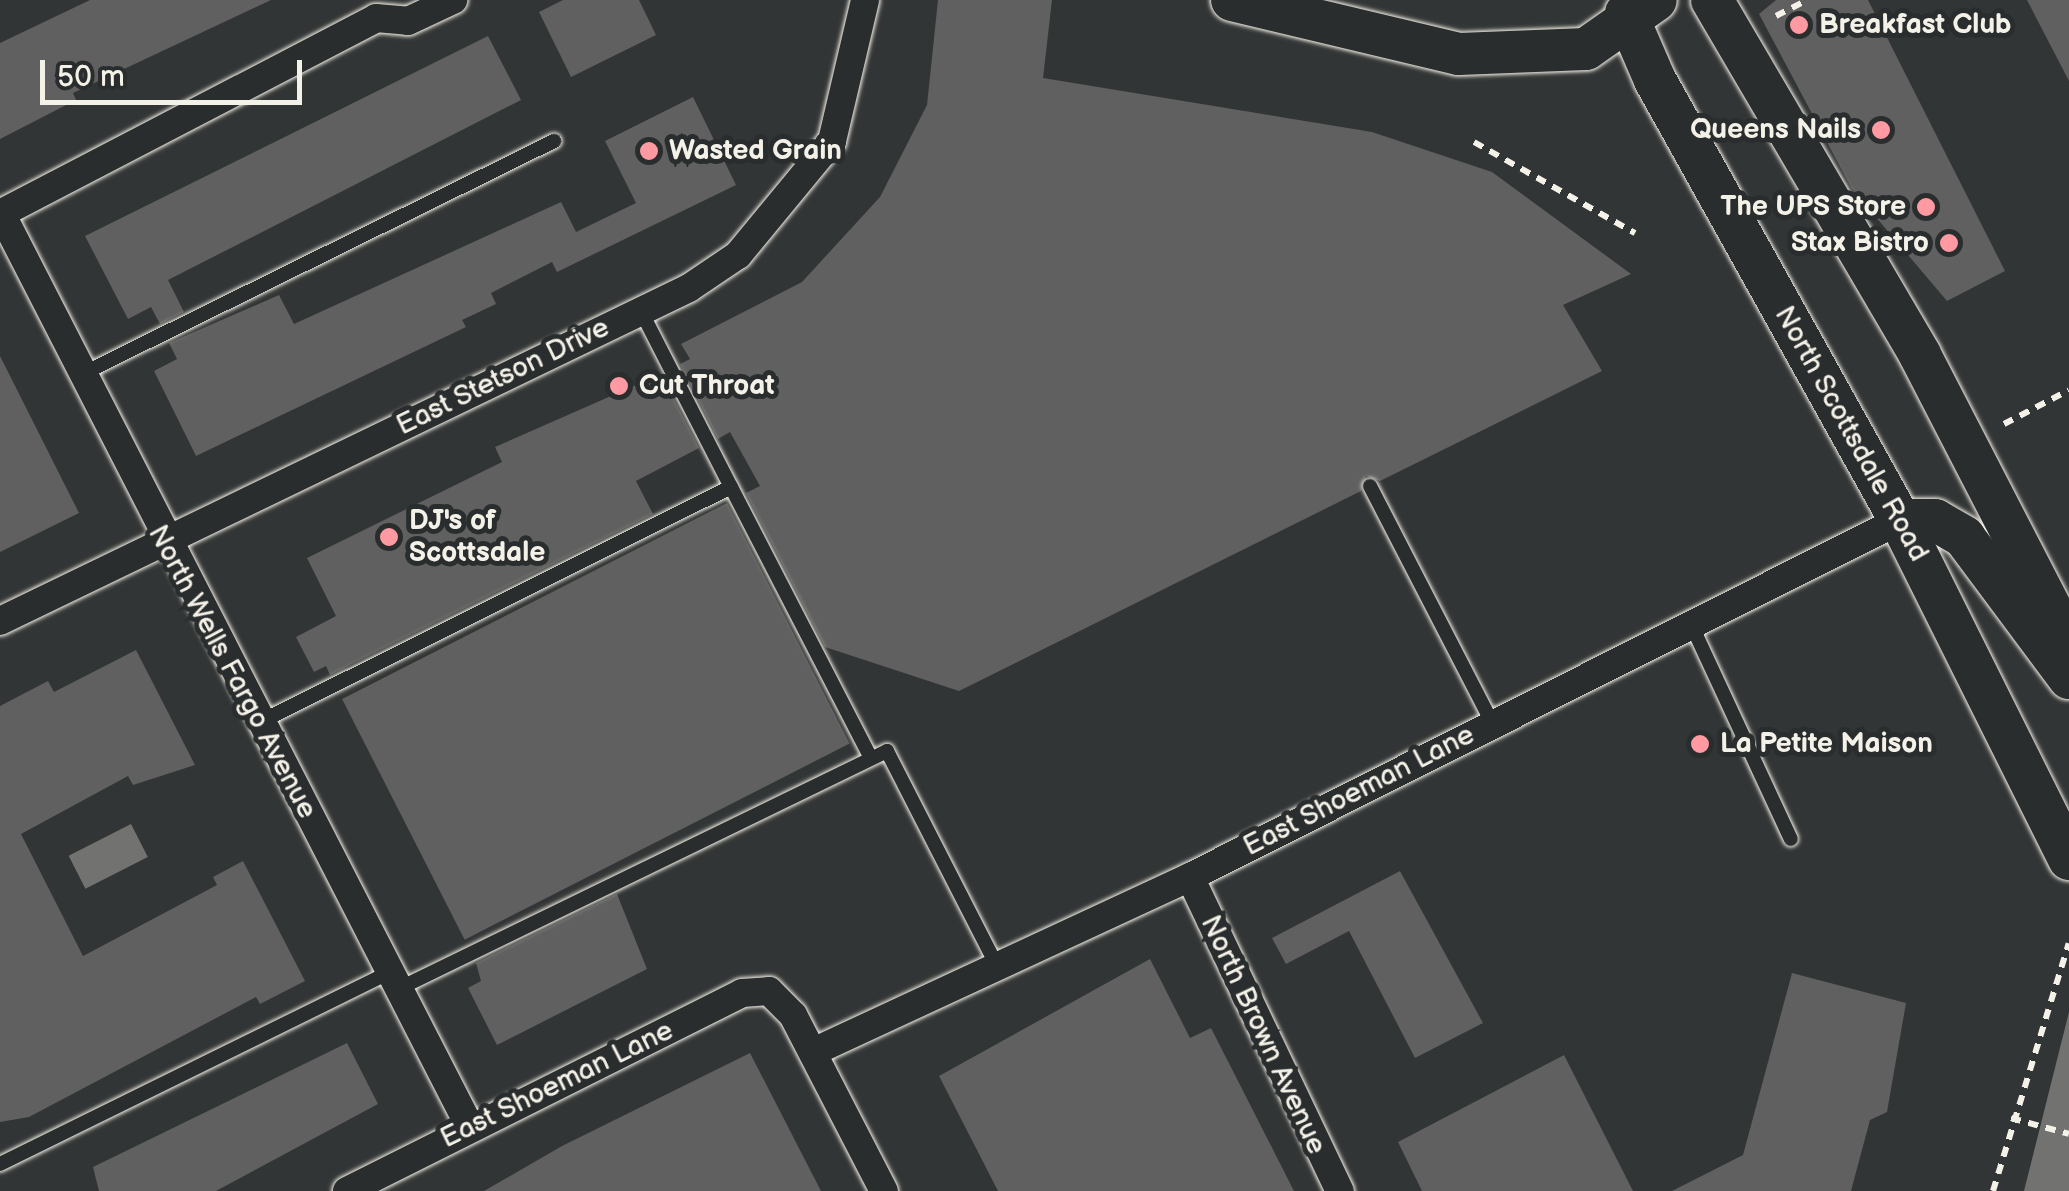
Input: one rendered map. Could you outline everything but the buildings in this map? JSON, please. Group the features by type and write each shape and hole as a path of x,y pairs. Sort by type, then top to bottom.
{"main road":[{"path":"1232,0 1459,54 1586,48 1628,4"},
{"path":"1712,0 1920,355 2069,644"},
{"name":"North Scottsdale Road","path":"1628,4 1655,80 1900,520 2069,859"},
{"path":"1900,520 1936,520 1964,537 2069,678"}],"street":[{"path":"1,214 380,9 408,21 453,0"},
{"name":"East Stetson Drive","path":"0,621 641,311 738,255 823,154 847,95 865,0"},
{"name":"North Wells Fargo Avenue","path":"1,214 164,542 470,1127"},
{"name":"East Shoeman Lane","path":"347,1191 742,992 769,991 813,1052 1190,877 1900,520"},
{"name":"North Brown Avenue","path":"1190,877 1340,1191"},
{"path":"813,1052 884,1191"}],"lane":[{"path":"80,374 554,141"},
{"path":"641,311 871,758"},
{"path":"1370,486 1492,722"},
{"path":"258,723 731,487"},
{"path":"1691,623 1792,839"},
{"path":"0,1164 887,750 996,964"}],"path":[{"path":"1776,16 1806,0"},
{"path":"1474,142 1635,234"},
{"path":"2004,424 2069,390"},
{"path":"1993,1191 2011,1118 2069,943"},
{"path":"2011,1118 2069,1134"}],"shaded area":[{"path":"131,824 148,857 85,889 69,856"},
{"path":"2069,1012 2069,1191 2024,1191"}],"place":[{"name":"Breakfast Club","path":"1799,25"},
{"name":"Queens Nails","path":"1881,130"},
{"name":"Wasted Grain","path":"649,151"},
{"name":"The UPS Store","path":"1926,207"},
{"name":"Stax Bistro","path":"1949,243"},
{"name":"Cut Throat","path":"619,386"},
{"name":"DJ's of Scottsdale","path":"389,537"},
{"name":"La Petite Maison","path":"1700,744"}]}
